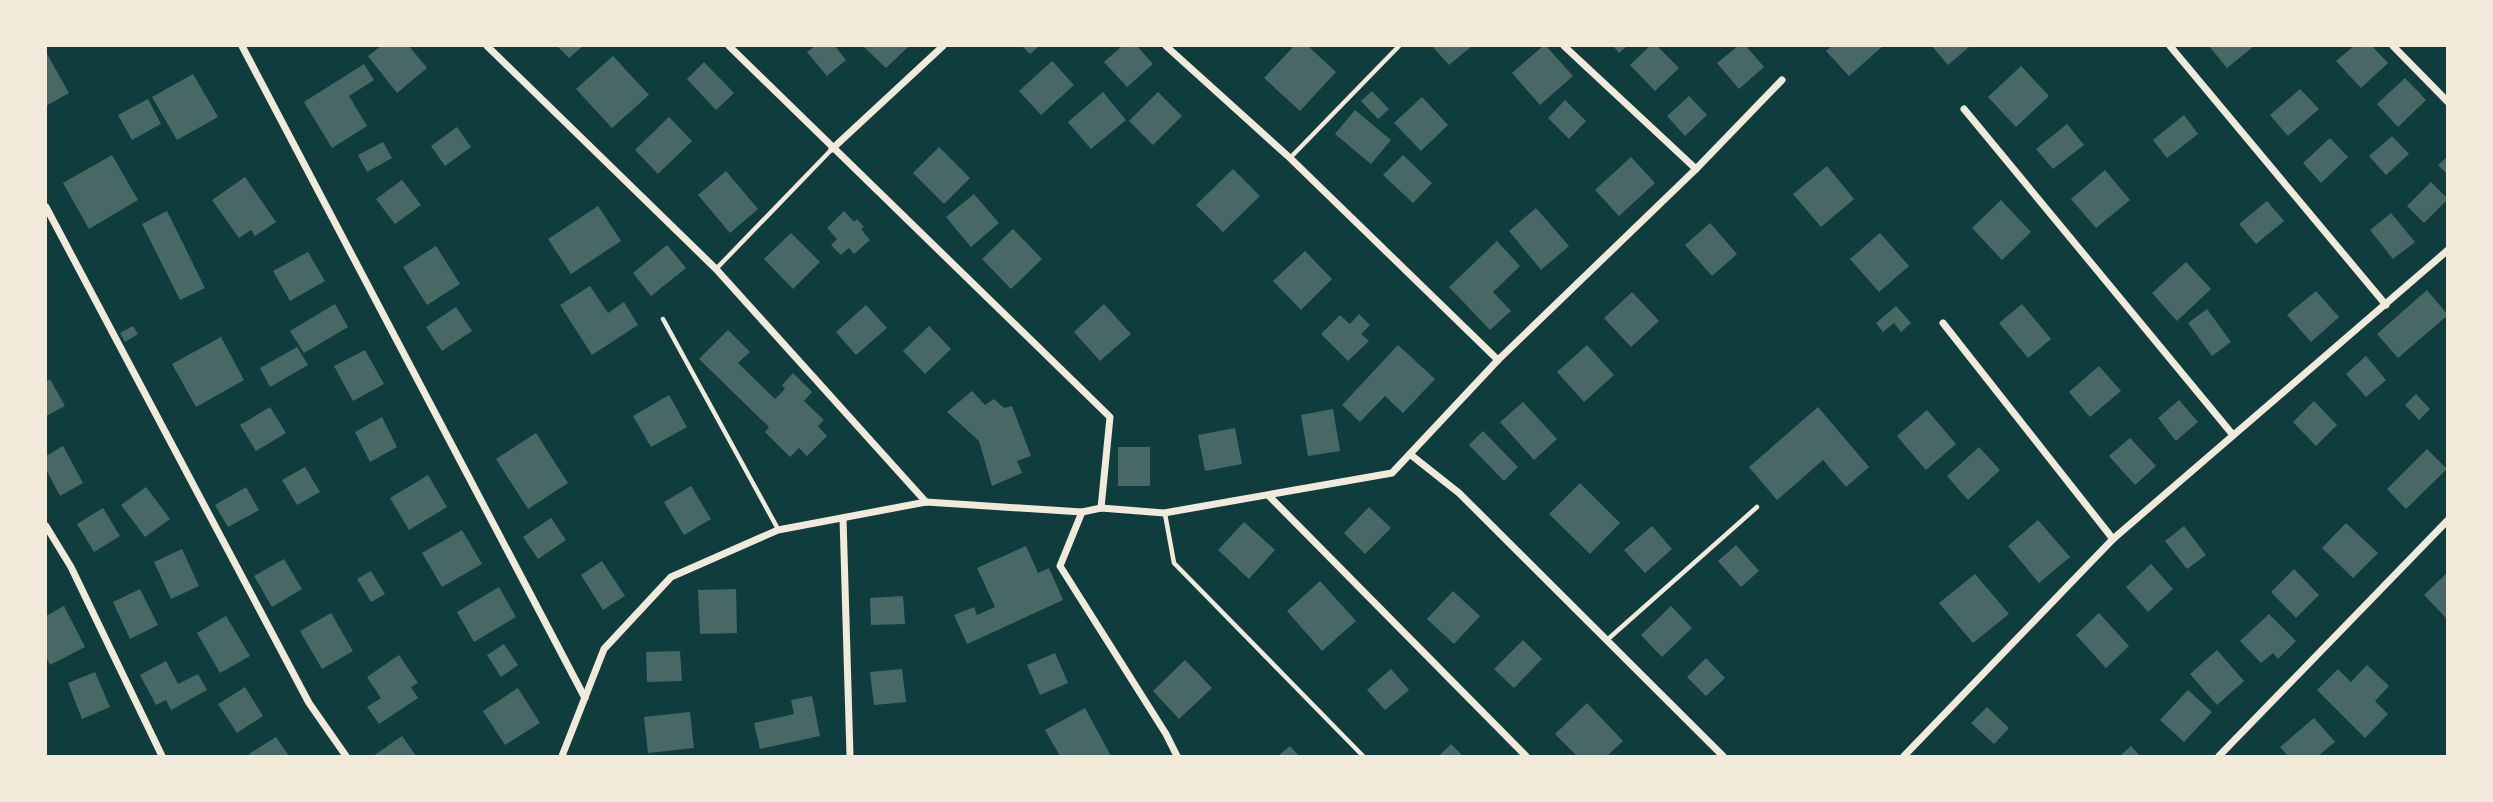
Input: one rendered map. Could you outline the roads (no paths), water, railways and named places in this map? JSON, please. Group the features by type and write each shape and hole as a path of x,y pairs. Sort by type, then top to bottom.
{"street":[{"path":"242,46 585,698"},
{"path":"487,46 716,269 926,502"},
{"path":"729,46 832,149 1110,416 1101,508"},
{"path":"832,149 943,46"},
{"path":"1166,46 1290,158 1498,360"},
{"path":"1564,46 1696,169"},
{"path":"2170,46 2386,305"},
{"path":"2393,46 2448,102"},
{"path":"562,757 604,649 671,577 778,530 926,502 1082,512 1101,508 1164,513 1392,473 1498,360 1696,169 1782,80"},
{"path":"1964,109 2233,435"},
{"path":"46,207 309,703 346,757"},
{"path":"1904,757 2113,539 2448,250"},
{"path":"1943,323 2113,539"},
{"path":"1411,455 1459,492 1723,757"},
{"path":"1269,496 1526,757"},
{"path":"1082,512 1060,566 1166,734 1177,757"},
{"path":"843,518 850,757"},
{"path":"2219,757 2448,520"},
{"path":"46,526 71,567 162,757"}],"lane":[{"path":"1290,158 1399,46"},
{"path":"716,269 832,149"},
{"path":"663,319 778,530"},
{"path":"1607,640 1757,507"},
{"path":"1164,513 1174,563 1363,757"}]}
